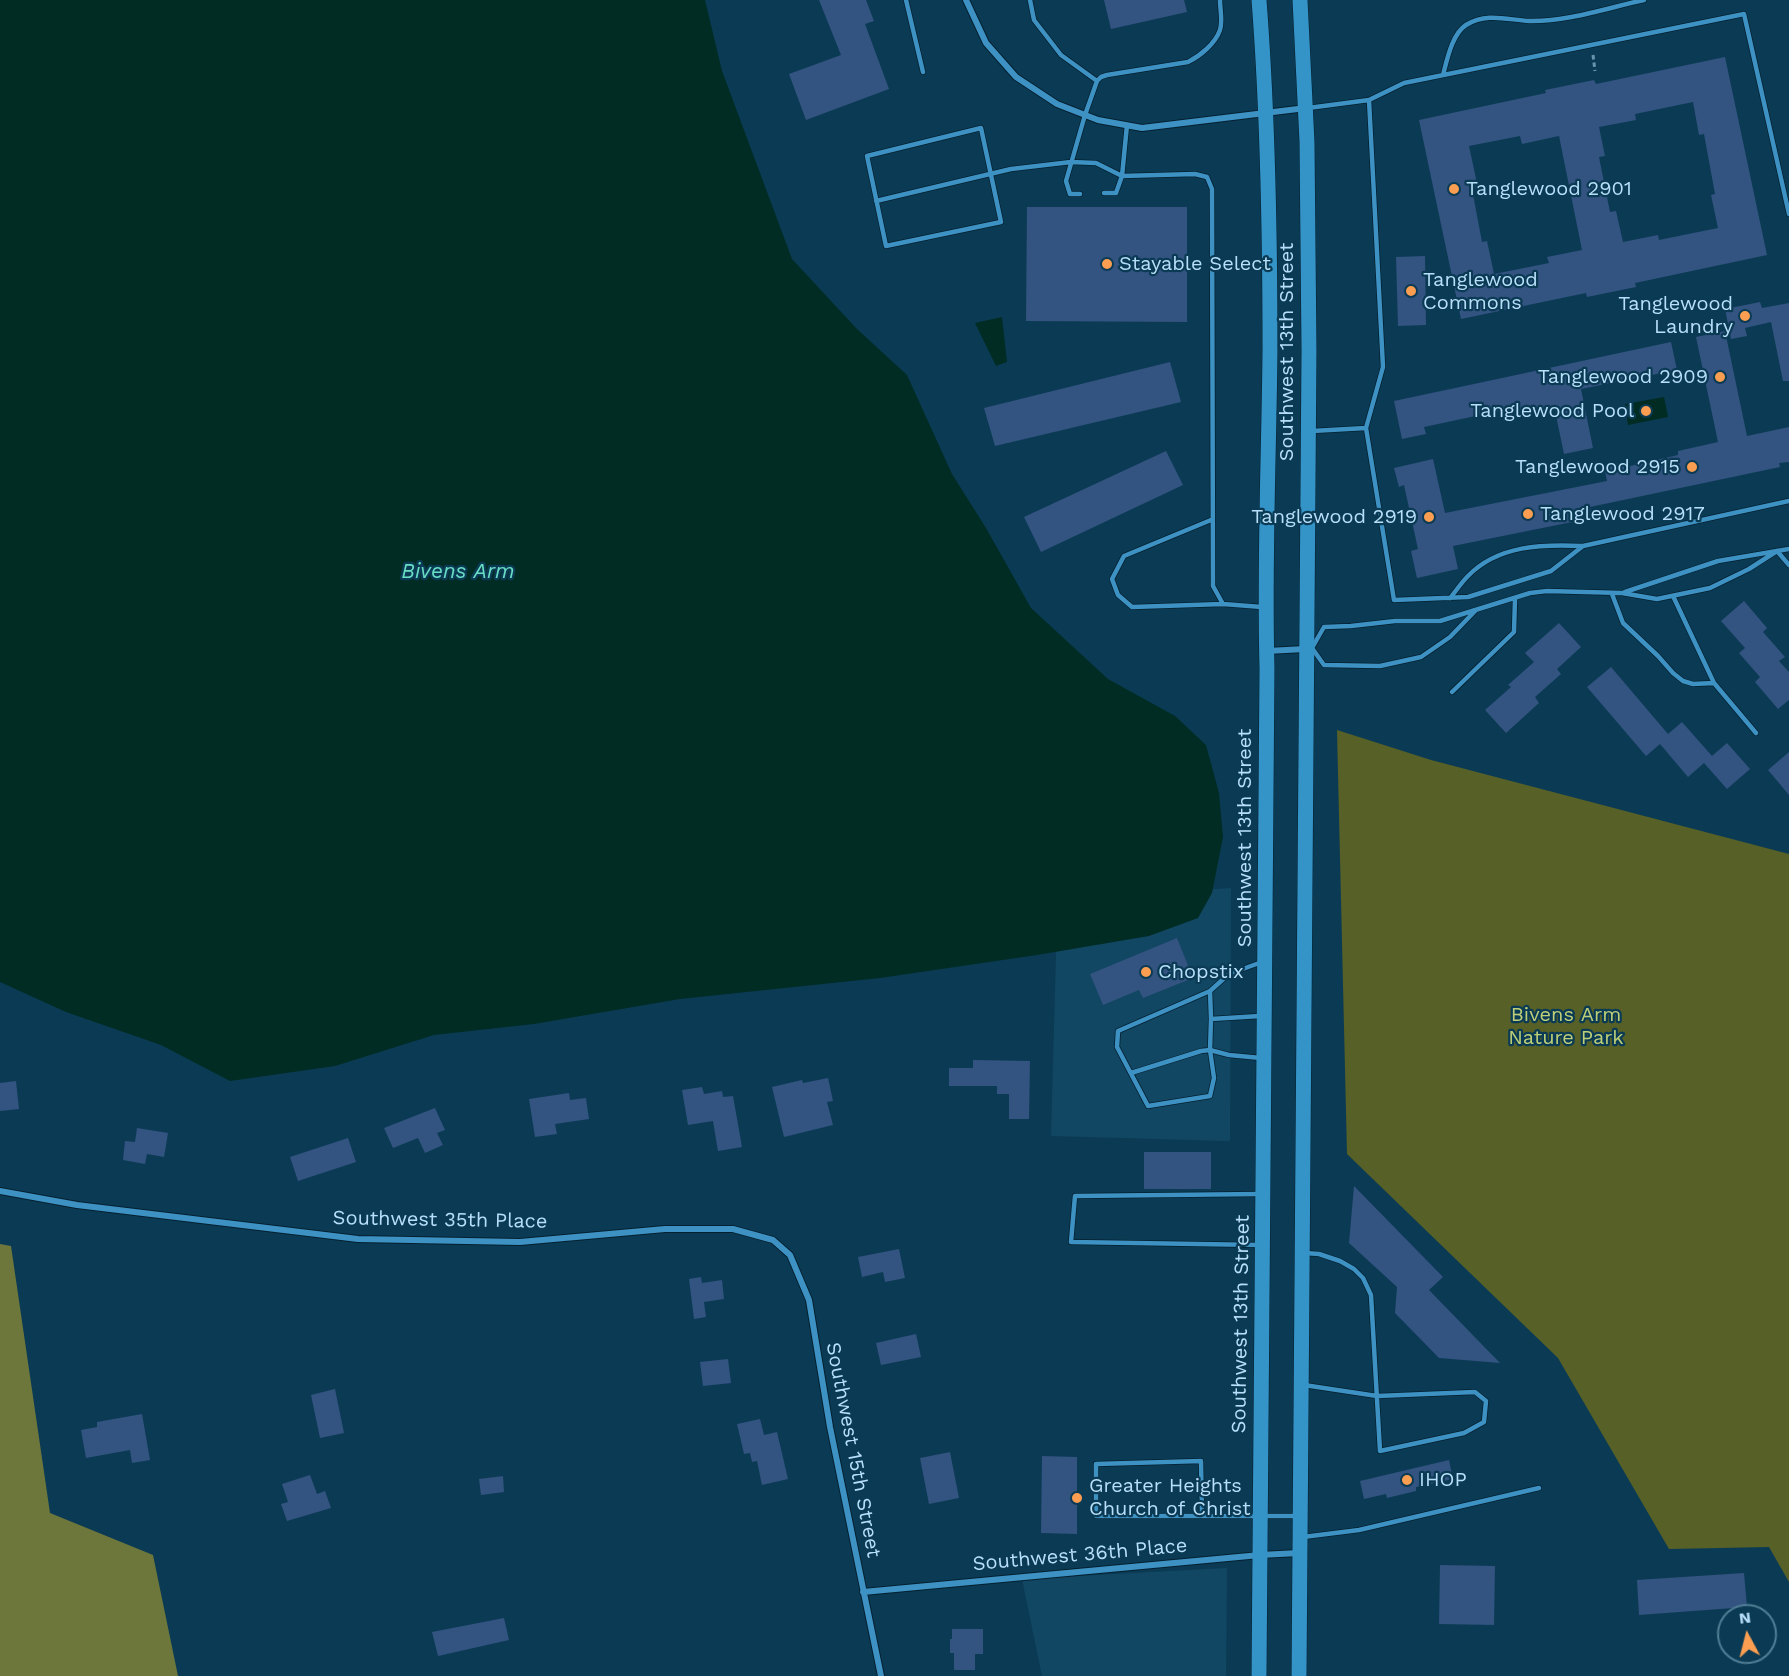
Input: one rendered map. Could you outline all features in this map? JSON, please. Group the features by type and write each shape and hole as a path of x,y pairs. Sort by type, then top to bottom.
{"main road":[{"name":"Southwest 13th Street","path":"1259,0 1266,112 1270,351 1265,607 1259,1676"},
{"name":"Southwest 13th Street","path":"1299,1676 1309,649 1309,231 1300,0"}],"street":[{"path":"966,0 986,43 1016,77 1057,104 1098,120 1142,128 1306,108"},
{"path":"1266,651 1309,649"},
{"name":"Southwest 35th Place","path":"0,1191 77,1205 358,1239 520,1242 664,1228 733,1229 773,1240"},
{"name":"Southwest 15th Street","path":"773,1240 790,1255 809,1300 830,1427 881,1676"},
{"name":"Southwest 36th Place","path":"863,1593 1300,1553"}],"lane":[{"path":"906,0 923,72"},
{"path":"1030,0 1034,20 1061,55 1097,81"},
{"path":"1080,194 1070,194 1066,181 1097,81 1107,75 1188,62 1199,56 1220,31 1220,0"},
{"path":"1443,75 1451,46 1464,26 1482,19 1505,17 1528,21 1554,20 1644,0"},
{"path":"1306,108 1369,100 1404,83 1744,14 1789,214"},
{"path":"1369,100 1383,367 1366,428 1395,600 1468,597 1551,571 1583,546"},
{"path":"1104,193 1116,193 1122,176 1127,125"},
{"path":"981,128 1000,222 886,246 876,201 867,156 981,128"},
{"path":"876,201 1011,169 1071,162 1096,163 1122,176 1195,174 1207,177 1212,189 1211,520 1213,586 1223,604"},
{"path":"1308,431 1366,428"},
{"path":"1450,598 1469,575 1480,566 1520,548 1544,545 1583,546 1789,501"},
{"path":"1211,520 1124,556 1112,579 1118,595 1132,608 1223,604 1265,607"},
{"path":"1476,610 1450,637 1421,657 1380,666 1324,665 1309,649 1324,627 1395,621 1440,621 1530,593 1547,591 1622,593 1718,561 1789,549"},
{"path":"1777,551 1789,565"},
{"path":"1622,593 1657,599 1710,588 1749,569 1777,551"},
{"path":"1612,594 1623,623 1658,656 1673,674 1693,684 1714,683"},
{"path":"1673,596 1714,683 1756,733"},
{"path":"1452,692 1514,632 1515,598"},
{"path":"1210,992 1210,1050 1214,1078 1210,1096 1148,1106 1118,1047 1118,1031 1210,992 1229,974 1264,961"},
{"path":"1211,1019 1264,1016"},
{"path":"1131,1073 1201,1051 1210,1050 1229,1055 1264,1058"},
{"path":"1262,1245 1071,1242 1075,1196 1263,1194"},
{"path":"1301,1385 1377,1396 1475,1392 1485,1401 1484,1422 1464,1433 1380,1451 1377,1396 1371,1295 1363,1278 1354,1269 1340,1261 1319,1254 1302,1252"},
{"path":"1202,1515 1201,1461 1096,1464 1096,1516 1300,1516"},
{"path":"1300,1537 1359,1530 1539,1488"}],"path":[{"path":"1591,45 1595,71"}],"shaded area":[{"path":"1231,888 1230,1141 1051,1136 1057,919 1202,890"},
{"path":"1227,1568 1226,1676 1042,1676 1022,1579"}],"green space":[{"name":"Bivens Arm Nature Park","path":"1337,730 1431,760 1789,854 1789,1582 1769,1547 1669,1549 1558,1358 1347,1154"},
{"path":"0,1244 11,1246 50,1513 153,1555 178,1676 0,1676"}],"water":[{"name":"Bivens Arm","path":"0,0 705,0 722,71 792,259 857,329 907,375 952,474 986,528 1031,608 1108,679 1175,716 1206,745 1219,793 1223,837 1212,893 1198,918 1149,936 1037,955 880,978 680,999 534,1024 434,1035 335,1066 230,1081 161,1045 66,1012 0,982"},
{"path":"1002,317 1007,362 996,366 975,323"},
{"name":"Tanglewood Pool","path":"1664,397 1668,417 1628,425 1625,404"}],"building":[{"path":"819,0 866,0 874,21 865,24 889,89 806,120 789,74 841,55"},
{"path":"1104,0 1184,0 1187,12 1111,29"},
{"name":"Tanglewood 2901","path":"1725,57 1767,255 1635,283 1636,287 1587,297 1586,293 1461,319 1419,120 1546,93 1545,90 1594,80 1596,84","holes":["1693,102 1699,135 1704,134 1715,194 1711,195 1718,228 1659,240 1658,235 1623,242 1616,211 1610,212 1599,157 1605,156 1599,127 1636,120 1635,114","1520,136 1522,144 1559,136 1582,250 1547,257 1549,263 1494,274 1487,241 1482,242 1472,189 1478,188 1469,146"]},
{"name":"Stayable Select","path":"1027,207 1187,207 1187,322 1026,321"},
{"name":"Tanglewood Commons","path":"1425,256 1426,325 1398,326 1396,257"},
{"path":"1760,302 1762,308 1789,303 1789,381 1783,381 1771,322 1745,328 1747,336 1731,339 1725,309"},
{"path":"1725,331 1747,436 1789,427 1789,462 1779,463 1780,467 1590,507 1592,518 1453,546 1458,569 1417,578 1411,551 1418,549 1404,485 1399,487 1394,468 1433,459 1445,513 1607,481 1604,466 1625,462 1626,467 1678,455 1678,451 1718,442 1696,337"},
{"path":"1671,342 1677,370 1581,389 1593,448 1564,454 1554,406 1515,415 1513,408 1424,427 1426,434 1402,439 1394,401"},
{"path":"1170,362 1181,402 995,446 984,408"},
{"path":"1166,451 1183,485 1041,552 1024,517"},
{"path":"1744,601 1767,628 1763,632 1785,657 1779,661 1789,672 1789,700 1778,709 1755,682 1760,677 1739,653 1745,648 1721,621"},
{"path":"1559,623 1581,647 1557,669 1561,674 1535,697 1539,703 1506,733 1485,710 1534,662 1525,653"},
{"path":"1611,667 1668,734 1682,722 1712,756 1727,743 1750,769 1727,789 1704,763 1688,777 1660,744 1646,756 1587,687"},
{"path":"1789,752 1789,795 1768,770"},
{"path":"1177,938 1193,978 1143,998 1139,990 1103,1005 1090,974"},
{"path":"973,1060 1030,1061 1029,1119 1009,1119 1009,1094 997,1094 997,1086 949,1086 949,1068 973,1068"},
{"path":"828,1078 833,1101 827,1102 833,1125 784,1137 772,1087 802,1080 803,1083"},
{"path":"16,1081 19,1109 0,1111 0,1083"},
{"path":"702,1087 704,1094 722,1091 723,1097 733,1096 742,1147 718,1151 713,1121 688,1125 682,1090"},
{"path":"569,1093 570,1100 586,1098 589,1119 555,1124 557,1134 535,1137 529,1099"},
{"path":"435,1108 445,1130 437,1133 443,1145 425,1153 418,1138 393,1148 384,1128"},
{"path":"137,1128 168,1133 164,1157 147,1154 145,1164 123,1160 125,1141 135,1142"},
{"path":"348,1138 356,1162 298,1181 290,1157"},
{"path":"1144,1152 1211,1152 1211,1189 1144,1189"},
{"path":"1354,1186 1443,1277 1429,1290 1500,1363 1439,1358 1395,1313 1397,1287 1349,1243"},
{"path":"899,1249 905,1278 885,1282 883,1272 862,1277 858,1257"},
{"path":"701,1277 702,1283 722,1280 724,1299 704,1302 706,1317 694,1319 689,1279"},
{"path":"916,1334 921,1357 881,1365 876,1343"},
{"path":"728,1359 731,1383 703,1386 700,1362"},
{"path":"335,1389 344,1433 320,1438 311,1395"},
{"path":"142,1414 150,1460 132,1463 130,1450 86,1458 81,1430 97,1427 97,1422"},
{"path":"760,1419 764,1435 777,1432 788,1479 762,1485 757,1461 752,1462 750,1453 744,1454 737,1424"},
{"path":"950,1452 959,1498 929,1504 920,1458"},
{"path":"1042,1456 1077,1457 1077,1534 1041,1533"},
{"name":"IHOP","path":"1449,1460 1453,1479 1416,1487 1416,1491 1387,1498 1386,1494 1364,1499 1360,1481"},
{"path":"310,1475 317,1494 325,1491 331,1508 287,1521 281,1504 288,1502 282,1484"},
{"path":"503,1476 504,1492 481,1495 479,1479"},
{"path":"1440,1565 1495,1566 1494,1625 1439,1624"},
{"path":"1744,1573 1747,1604 1717,1604 1717,1609 1639,1615 1637,1580"},
{"path":"504,1618 509,1640 438,1656 432,1632"},
{"path":"952,1629 983,1629 983,1654 975,1654 975,1670 954,1670 954,1653 950,1653"}],"place":[{"name":"Tanglewood 2901","path":"1454,189"},
{"name":"Stayable Select","path":"1107,264"},
{"name":"Tanglewood Commons","path":"1411,291"},
{"name":"Tanglewood Laundry","path":"1745,316"},
{"name":"Tanglewood 2909","path":"1720,377"},
{"name":"Tanglewood Pool","path":"1646,411"},
{"name":"Tanglewood 2915","path":"1692,467"},
{"name":"Tanglewood 2917","path":"1528,514"},
{"name":"Tanglewood 2919","path":"1429,517"},
{"name":"Chopstix","path":"1146,972"},
{"name":"IHOP","path":"1407,1480"},
{"name":"Greater Heights Church of Christ","path":"1077,1498"}]}
